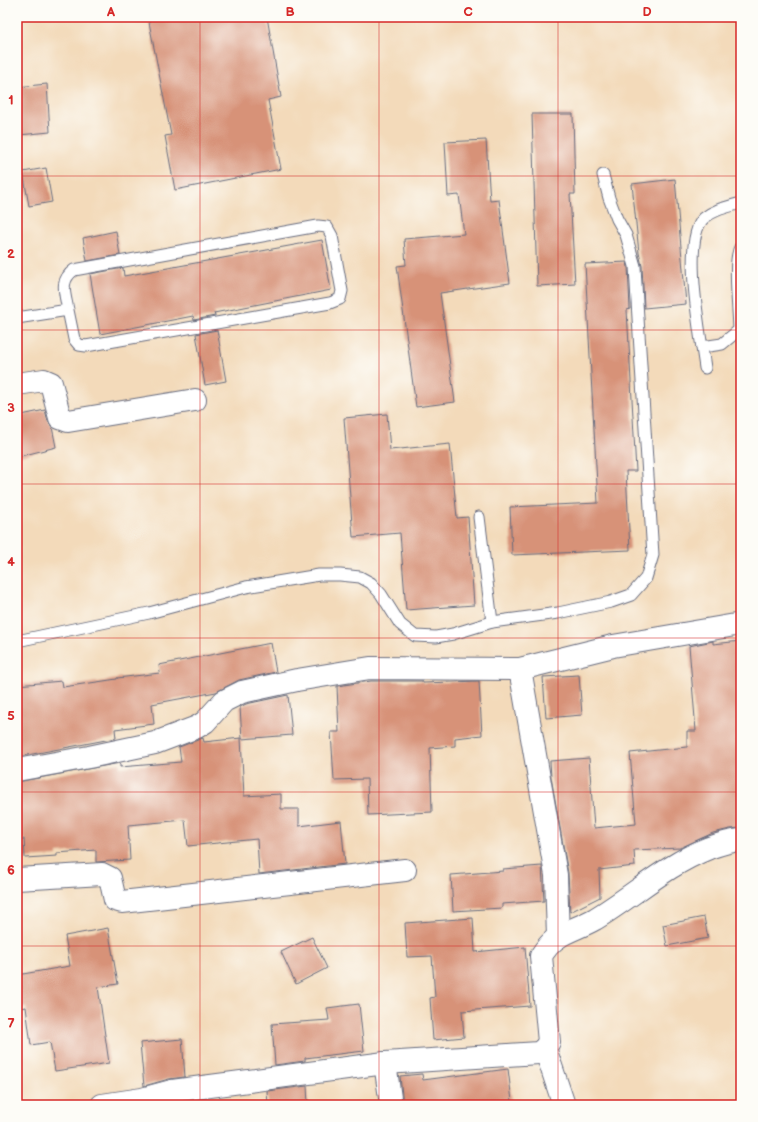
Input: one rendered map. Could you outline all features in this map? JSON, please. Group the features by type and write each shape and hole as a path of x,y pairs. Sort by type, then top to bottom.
{"street":[{"path":"17,384 44,380 51,383 60,418 68,421 195,400"},
{"path":"17,770 155,743 198,727 224,701 242,692 297,680 370,668 520,669 612,646 741,624"},
{"path":"520,669 556,875 558,937"},
{"path":"102,1105 143,1102 172,1091 385,1063 539,1053 549,1042 541,956 547,946 558,937 594,919 664,870 693,854 730,840 741,840"},
{"path":"17,879 102,874 110,878 115,900 122,902 404,870"},
{"path":"545,1048 562,1096"},
{"path":"385,1063 391,1105"}],"lane":[{"path":"17,641 149,613 246,587 319,575 350,575 360,577 371,583 381,594 400,624 415,636 436,637 452,634 492,622 558,613 611,602 631,595 646,578 653,555 635,266 626,235 617,219 609,198 603,175"},
{"path":"705,368 693,271 694,242 697,229 703,219 714,211 741,203"},
{"path":"318,226 327,227 332,236 342,291 340,299 330,303 86,346 79,345 74,339 68,310 64,283 67,275 74,270 318,226"},
{"path":"702,347 722,344 739,330 736,262 738,248 741,246"},
{"path":"17,318 68,310"},
{"path":"479,517 492,622"}],"building":[{"path":"148,17 267,17 281,97 268,100 281,169 175,190 165,136 171,135"},
{"path":"47,84 50,132 19,135 17,87"},
{"path":"532,114 573,114 575,194 570,194 575,284 537,286"},
{"path":"486,140 490,201 499,200 510,283 440,293 455,402 416,407 397,266 406,265 404,239 464,234 459,195 448,196 445,142"},
{"path":"46,168 52,202 29,206 23,172"},
{"path":"675,179 686,304 644,308 642,266 639,253 632,184"},
{"path":"116,231 120,255 87,261 83,238"},
{"path":"322,240 331,290 214,313 215,316 194,320 193,316 100,334 90,274 123,268 124,276"},
{"path":"627,262 630,309 627,310 636,471 626,471 630,550 512,555 510,507 598,503 585,264"},
{"path":"217,330 226,381 205,385 196,334"},
{"path":"45,410 48,421 52,427 56,447 17,457 17,416"},
{"path":"387,414 390,450 450,444 457,518 468,517 474,605 406,610 400,533 353,537 344,418"},
{"path":"713,641 713,644 741,641 741,828 713,833 680,848 634,850 635,866 599,870 600,897 570,912 568,873 551,777 550,761 589,758 594,828 636,824 630,753 687,747 687,731 696,731 689,646"},
{"path":"271,643 276,672 239,680 216,692 152,704 154,724 115,729 116,738 17,757 17,685 62,681 63,687 160,673 159,665"},
{"path":"579,675 582,715 546,718 543,677"},
{"path":"371,681 422,681 423,683 479,681 482,735 455,738 455,746 430,748 432,812 368,815 367,779 334,780 331,732 339,732 337,686"},
{"path":"288,695 292,735 242,739 240,707 246,704"},
{"path":"203,738 204,742 241,738 244,796 281,794 281,809 299,809 299,826 341,821 345,864 259,874 257,839 188,846 185,820 128,825 130,860 96,862 96,850 57,853 57,856 25,858 24,839 17,839 17,782 120,763 120,767 181,762 179,747"},
{"path":"542,866 544,901 502,904 502,908 453,911 451,875"},
{"path":"704,917 708,938 667,946 663,925"},
{"path":"473,918 475,952 525,947 530,1006 462,1011 464,1037 433,1040 430,998 435,997 432,956 407,957 405,923"},
{"path":"108,928 118,984 98,987 109,1063 55,1071 50,1042 31,1045 26,1007 19,1008 17,975 70,966 65,936"},
{"path":"312,937 327,968 296,984 281,952"},
{"path":"359,1004 364,1051 305,1058 305,1061 275,1065 272,1024 329,1020 327,1008"},
{"path":"182,1039 185,1077 169,1079 144,1086 140,1043"},
{"path":"508,1069 512,1101 479,1105 403,1105 400,1076 422,1074 423,1080"},
{"path":"307,1086 308,1105 268,1105 267,1091"}]}
